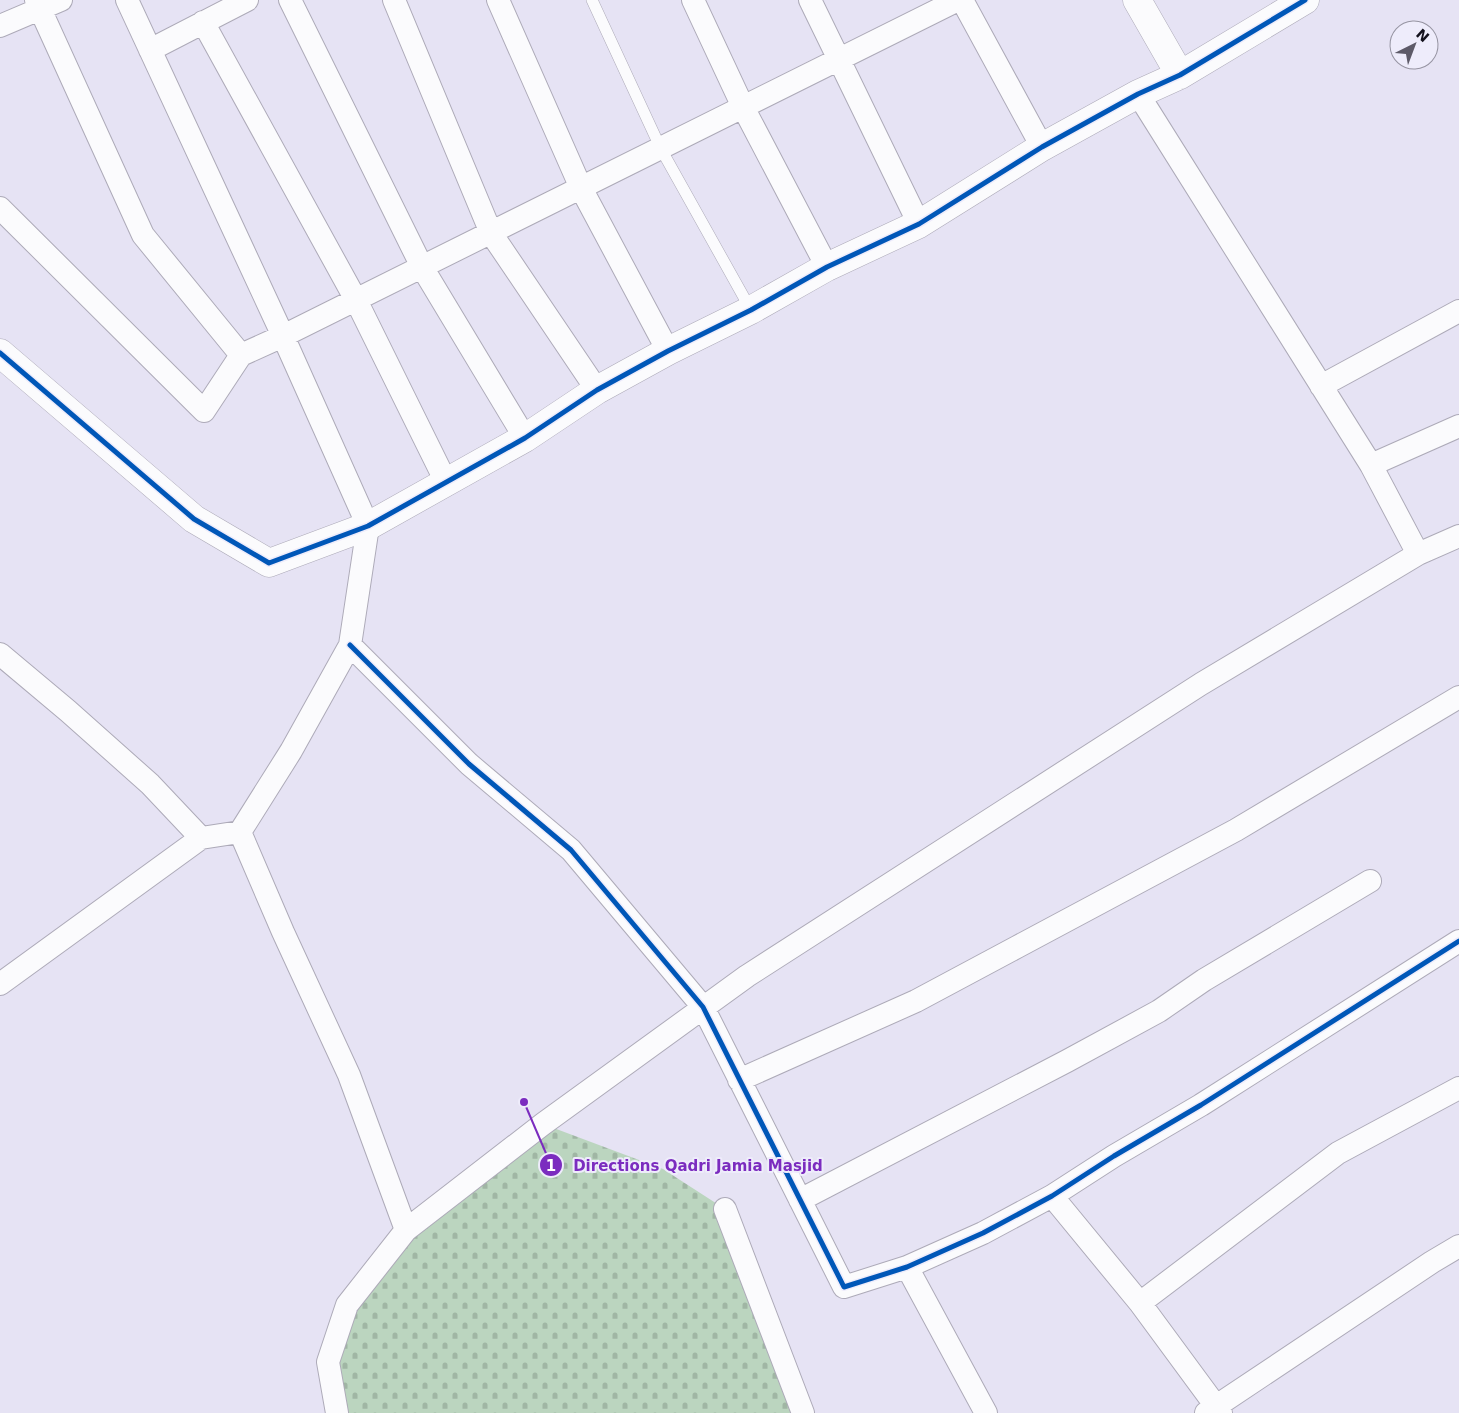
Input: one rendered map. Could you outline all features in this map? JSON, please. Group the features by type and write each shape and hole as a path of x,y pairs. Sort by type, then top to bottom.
{"street":[{"path":"0,26 38,5 61,0"},
{"path":"0,984 201,838 240,832 291,751 350,646 368,526 283,336 127,0"},
{"path":"150,50 247,0"},
{"path":"290,0 422,267 525,438"},
{"path":"394,0 491,233 597,390"},
{"path":"498,0 581,188 668,351"},
{"path":"693,0 743,107 826,267"},
{"path":"810,0 919,224"},
{"path":"0,208 204,411 241,355 661,149 958,0"},
{"path":"962,0 1042,147"},
{"path":"1137,0 1180,75"},
{"path":"0,353 194,519 269,563 368,526 525,438 597,390 668,351 751,310 826,267 919,224 1042,147 1138,94 1180,75 1305,0"},
{"path":"38,5 143,235 241,355"},
{"path":"203,22 356,300 446,482"},
{"path":"1138,94 1370,465 1418,554"},
{"path":"1321,386 1459,311"},
{"path":"1370,465 1459,426"},
{"path":"337,1413 328,1362 347,1305 406,1230 543,1124 746,976 1193,689 1418,554 1459,536"},
{"path":"350,646 469,764 571,850 703,1007 844,1287 907,1267 983,1233 1052,1196 1114,1156 1201,1105 1459,941"},
{"path":"0,654 150,784 201,838"},
{"path":"739,1080 916,1001 1017,948 1236,830 1459,696"},
{"path":"240,832 283,932 349,1075 406,1230"},
{"path":"800,1200 1068,1061 1159,1011 1204,980 1370,881"},
{"path":"1140,1303 1338,1153 1459,1088"},
{"path":"1052,1196 1140,1303 1214,1411 1432,1262 1459,1246"},
{"path":"725,1209 803,1413"},
{"path":"907,1267 986,1413"}],"lane":[{"path":"592,0 661,149 751,310"}],"green space":[{"path":"543,1124 663,1169 725,1209 803,1413 334,1413 328,1362 347,1305 406,1230"}],"cycle path":[{"path":"0,353 194,519 269,563 368,526 525,438 597,390 668,351 751,310 827,267 919,224 1042,147 1138,94 1180,75 1305,0"},
{"path":"350,645 469,764 571,850 703,1007 844,1287 907,1267 983,1233 1052,1196 1114,1156 1201,1105 1459,941"}],"place":[{"name":"Directions Qadri Jamia Masjid","path":"524,1102"}]}
